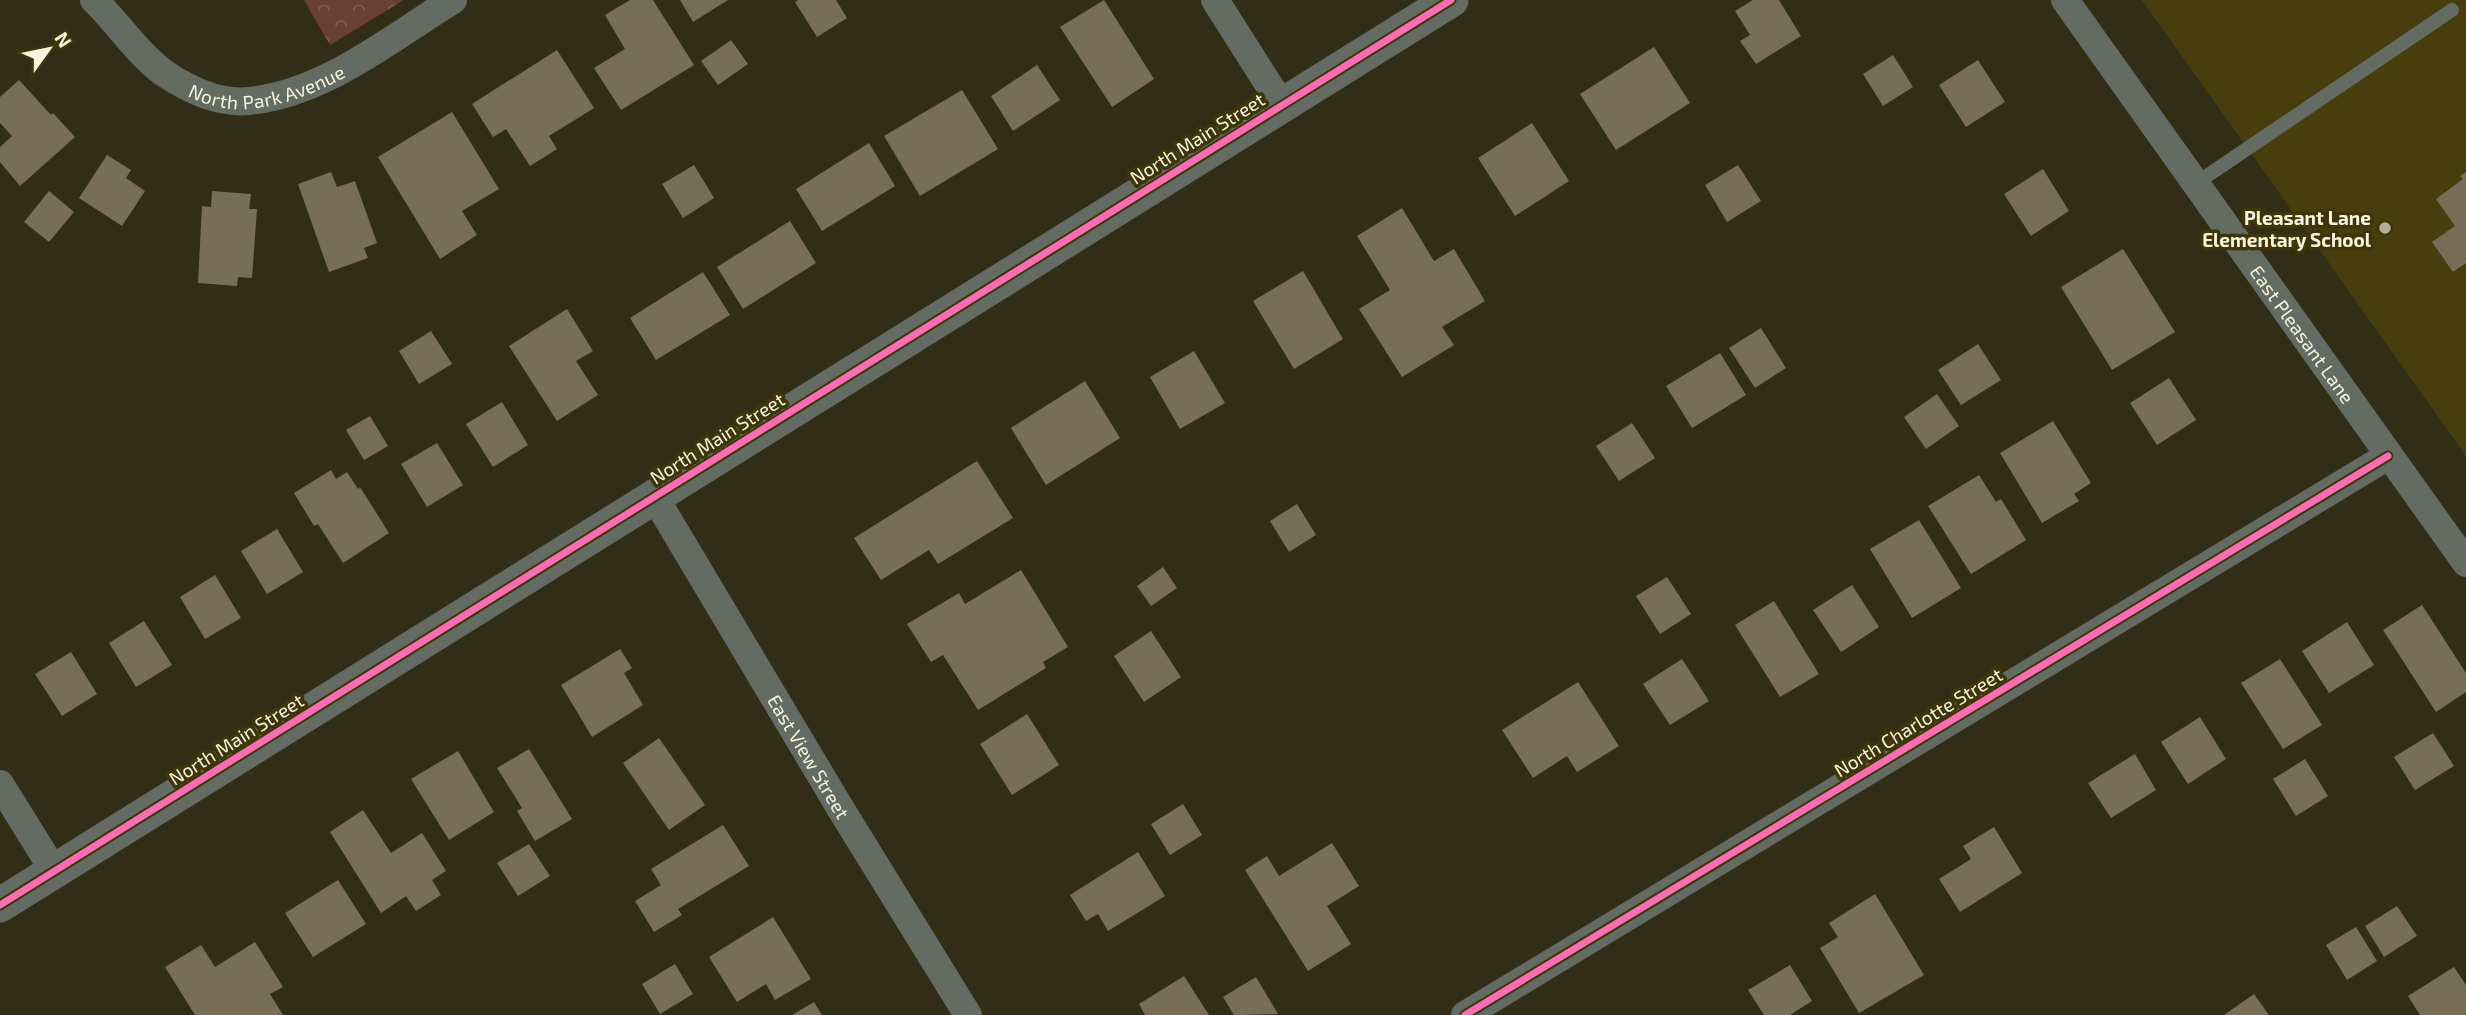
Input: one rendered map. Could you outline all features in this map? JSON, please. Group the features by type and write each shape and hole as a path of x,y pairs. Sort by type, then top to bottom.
{"street":[{"name":"North Park Avenue","path":"94,0 161,71 203,94 224,100 249,101 296,90 330,75 453,0"},
{"path":"1215,0 1281,104"},
{"name":"North Main Street","path":"0,905 1451,0"},
{"name":"East Pleasant Lane","path":"2065,0 2466,564"},
{"name":"North Charlotte Street","path":"1465,1015 2388,457"},
{"name":"East View Street","path":"654,496 842,811 968,1015"},
{"path":"0,784 54,872"}],"lane":[{"path":"2195,184 2452,10"}],"shaded area":[{"name":"Pleasant Lane Elementary School","path":"2142,0 2466,0 2466,456"}],"green space":[{"path":"304,0 404,0 330,45"}],"building":[{"path":"630,0 653,0 694,65 621,110 594,68 625,49 605,15"},
{"path":"680,0 728,0 693,22"},
{"path":"836,0 847,18 817,37 795,2"},
{"path":"1104,0 1154,79 1112,107 1060,27"},
{"path":"1753,0 1779,0 1801,36 1756,64 1740,41 1750,35 1735,11"},
{"path":"731,40 748,64 718,85 701,61"},
{"path":"1654,47 1690,103 1616,150 1580,94"},
{"path":"557,50 594,108 549,136 557,149 530,166 506,129 493,137 472,104"},
{"path":"1893,55 1913,87 1883,106 1863,74"},
{"path":"1978,60 2005,102 1966,127 1939,85"},
{"path":"1037,65 1060,100 1013,131 991,96"},
{"path":"19,80 75,137 20,186 0,162 0,147 12,136 0,123 0,97"},
{"path":"962,90 998,149 920,196 884,136"},
{"path":"452,112 499,189 462,211 477,235 440,259 378,157"},
{"path":"1532,123 1569,181 1515,216 1478,158"},
{"path":"869,143 895,186 822,231 796,189"},
{"path":"107,155 131,170 126,178 145,191 122,226 79,198"},
{"path":"694,165 714,198 683,218 662,184"},
{"path":"1738,165 1761,201 1727,222 1705,185"},
{"path":"2043,169 2069,211 2031,236 2004,194"},
{"path":"331,172 337,187 355,181 377,243 364,248 368,258 329,272 298,184"},
{"path":"2466,172 2466,263 2453,272 2432,242 2455,226 2436,199 2463,179 2460,176"},
{"path":"49,191 74,212 49,242 24,222"},
{"path":"212,191 251,194 249,209 257,209 252,278 238,277 237,286 198,283 202,206 211,207"},
{"path":"1402,208 1434,261 1454,249 1485,301 1442,327 1454,345 1402,377 1359,309 1390,290 1357,236"},
{"path":"790,221 816,263 743,309 717,267"},
{"path":"2123,249 2175,332 2112,370 2061,287"},
{"path":"1303,271 1343,339 1294,369 1253,301"},
{"path":"703,272 730,315 656,360 630,318"},
{"path":"567,309 593,351 576,361 598,395 557,421 509,346"},
{"path":"1761,328 1786,368 1755,388 1729,348"},
{"path":"431,331 452,364 419,384 399,351"},
{"path":"1978,344 2001,380 1961,405 1938,370"},
{"path":"1194,351 1225,403 1180,429 1150,377"},
{"path":"1720,353 1746,395 1692,428 1666,386"},
{"path":"2169,378 2196,420 2157,445 2130,403"},
{"path":"1085,381 1120,438 1046,485 1011,428"},
{"path":"1937,394 1959,426 1926,449 1904,417"},
{"path":"502,402 528,445 493,467 466,424"},
{"path":"370,416 388,446 364,460 346,430"},
{"path":"2053,421 2091,483 2074,494 2079,501 2042,523 2000,453"},
{"path":"1632,423 1655,458 1619,481 1596,446"},
{"path":"437,443 463,485 427,507 401,464"},
{"path":"977,461 1013,518 938,564 929,550 881,580 854,538"},
{"path":"331,470 336,479 347,472 358,489 360,487 389,533 343,563 318,524 314,526 294,493"},
{"path":"1979,475 1996,502 2001,499 2026,540 1971,574 1928,506"},
{"path":"1297,504 1316,535 1289,552 1270,521"},
{"path":"1919,520 1961,588 1912,618 1870,549"},
{"path":"277,529 303,572 267,594 241,551"},
{"path":"1163,567 1177,588 1151,606 1137,586"},
{"path":"1021,570 1068,647 1043,662 1046,668 978,710 943,655 931,662 907,624 959,593 965,604"},
{"path":"215,575 241,618 205,639 180,597"},
{"path":"1667,577 1691,614 1660,634 1636,596"},
{"path":"1852,585 1879,627 1841,652 1813,610"},
{"path":"1774,601 1819,674 1780,697 1735,625"},
{"path":"2422,605 2466,673 2466,692 2436,712 2383,630"},
{"path":"144,621 172,665 136,687 109,643"},
{"path":"2347,622 2374,665 2329,693 2302,651"},
{"path":"1151,631 1181,677 1144,702 1114,656"},
{"path":"620,649 632,668 624,673 643,705 592,737 561,685"},
{"path":"71,652 97,694 62,716 35,674"},
{"path":"1682,659 1709,701 1670,725 1643,684"},
{"path":"2280,659 2322,725 2283,749 2241,683"},
{"path":"1578,682 1619,746 1577,772 1567,756 1533,778 1502,730"},
{"path":"1027,714 1059,765 1012,795 980,744"},
{"path":"2200,717 2226,759 2188,784 2161,742"},
{"path":"2433,733 2454,766 2415,790 2394,757"},
{"path":"659,738 705,805 669,830 623,763"},
{"path":"529,749 572,819 535,841 517,811 522,808 497,768"},
{"path":"458,751 494,812 449,840 411,779"},
{"path":"2135,754 2156,790 2111,818 2088,783"},
{"path":"2305,759 2328,796 2296,816 2273,779"},
{"path":"1183,804 1202,835 1170,855 1151,824"},
{"path":"363,810 391,853 422,833 446,871 432,880 441,895 416,911 406,896 381,913 330,832"},
{"path":"723,825 749,866 678,909 682,915 654,932 635,901 661,885 651,869"},
{"path":"1994,827 2022,873 1960,912 1939,879 1971,859 1963,846"},
{"path":"1332,843 1359,886 1327,906 1351,944 1308,971 1245,870 1267,856 1279,876"},
{"path":"529,844 550,876 518,896 497,863"},
{"path":"1138,852 1165,896 1108,931 1098,914 1086,921 1070,895"},
{"path":"338,880 366,924 313,957 285,913"},
{"path":"1875,894 1924,975 1859,1013 1820,948 1838,937 1829,923"},
{"path":"2397,906 2417,936 2384,957 2365,926"},
{"path":"773,917 811,979 775,1000 766,984 737,1002 709,957"},
{"path":"2356,927 2377,961 2347,980 2326,945"},
{"path":"255,942 283,987 270,994 283,1015 195,1015 165,967 201,945 215,967"},
{"path":"675,964 693,994 660,1014 642,984"},
{"path":"1790,965 1812,1001 1790,1015 1764,1015 1748,990"},
{"path":"2454,967 2466,985 2466,1015 2420,1015 2408,996"},
{"path":"1184,976 1209,1015 1145,1015 1139,1004"},
{"path":"1256,977 1278,1014 1234,1015 1223,997"},
{"path":"2254,994 2269,1015 2224,1015"},
{"path":"814,1002 822,1015 792,1015"}],"cycle path":[{"path":"0,905 1451,0"},
{"path":"1465,1015 2388,456"}],"place":[{"name":"Pleasant Lane Elementary School","path":"2385,228"}]}
